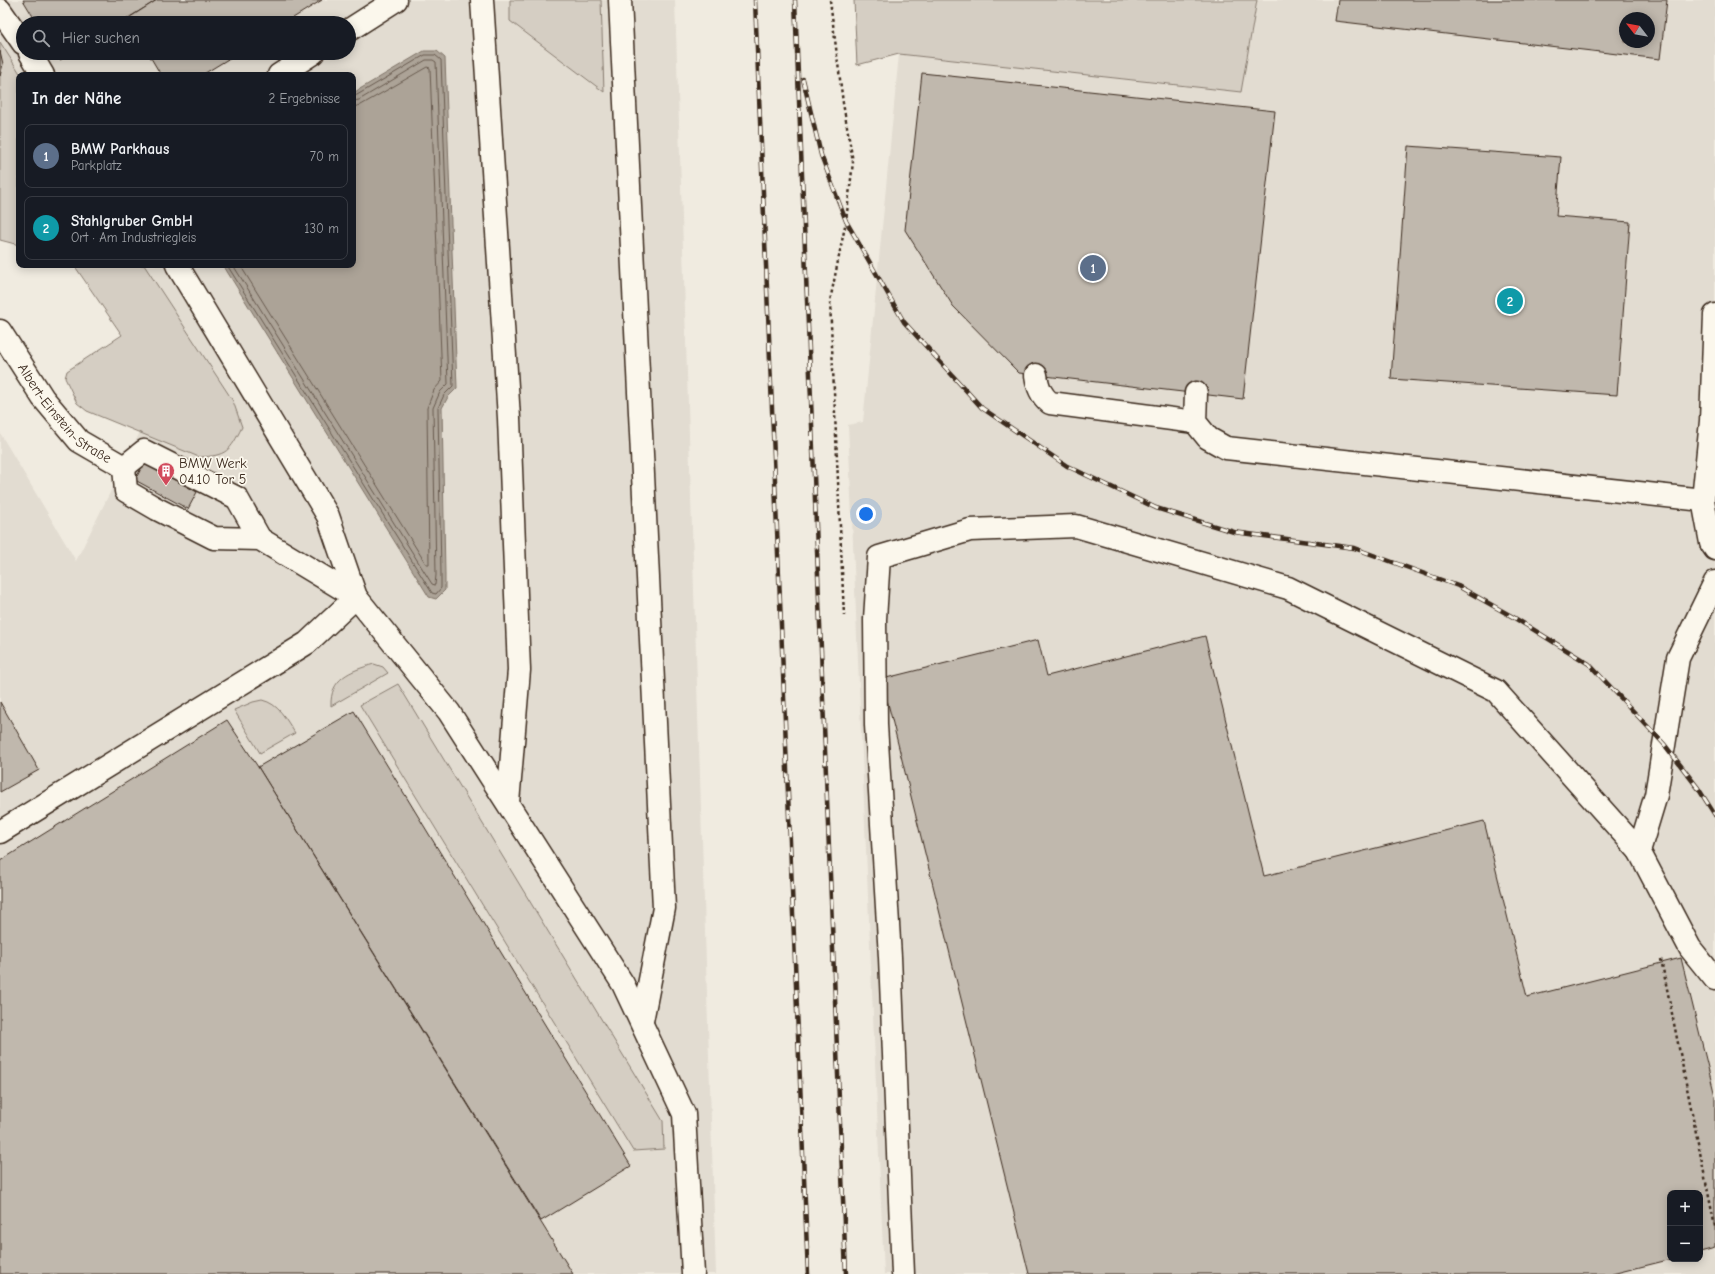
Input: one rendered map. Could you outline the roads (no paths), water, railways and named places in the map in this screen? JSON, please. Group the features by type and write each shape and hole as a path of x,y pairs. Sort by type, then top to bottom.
{"street":[{"path":"356,26 396,0"},
{"path":"482,0 509,418 519,670 508,803"},
{"path":"620,0 664,908 642,1021"},
{"path":"0,10 16,33"},
{"path":"34,60 41,72"},
{"path":"284,72 302,60"},
{"path":"179,268 328,516 356,597 449,712 623,984 642,1021 684,1114 693,1274"},
{"path":"1715,315 1712,421 1704,500 1711,543 1715,549"},
{"name":"Albert-Einstein-Straße","path":"0,331 43,398 79,440 124,467"},
{"path":"1036,375 1038,387 1043,397 1050,404 1195,422"},
{"path":"1196,393 1195,422 1208,438 1226,448 1704,500"},
{"path":"260,539 214,538 157,509 126,491 124,467 144,451 237,498 260,539 356,597"},
{"path":"903,1274 890,957 876,725 875,620 879,557 970,530 1076,526 1288,588 1496,691 1640,851 1690,948 1715,979"},
{"path":"1640,851 1656,795 1678,658 1715,582"},
{"path":"0,832 307,643 356,597"}],"water":[{"path":"424,51 437,51 445,58 457,388 448,397 442,408 445,590 436,599 429,597 225,268 356,268 356,91"}],"railway":[{"path":"755,0 808,1274"},
{"path":"795,0 846,1274"},
{"path":"803,79 821,155 846,221 904,322 982,408 1067,466 1156,508 1234,532 1354,548 1458,586 1513,617 1589,664 1664,744 1698,788 1715,815"}],"place":[{"name":"BMW Parkhaus","path":"1093,268"},
{"name":"Stahlgruber GmbH","path":"1510,301"},
{"name":"BMW Werk 04.10 Tor 5","path":"166,486"}]}
